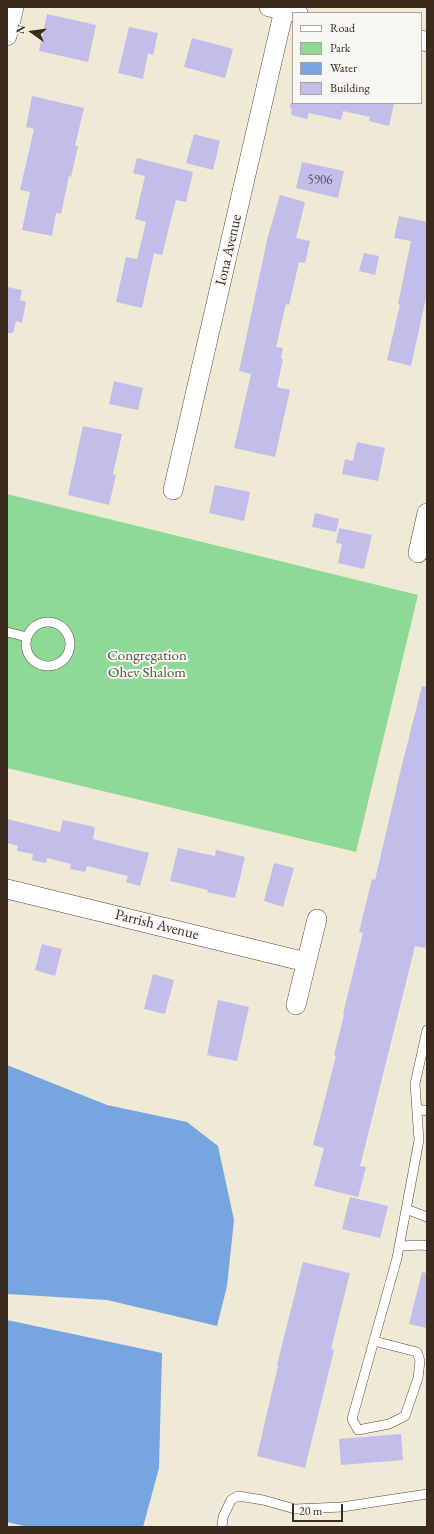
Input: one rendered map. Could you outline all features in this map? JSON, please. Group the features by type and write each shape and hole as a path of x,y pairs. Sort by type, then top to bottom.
{"street":[{"path":"7,36 14,7"},
{"name":"Iona Avenue","path":"174,490 284,10"},
{"path":"418,553 427,513"},
{"name":"Parrish Avenue","path":"7,889 306,962"},
{"path":"296,1005 317,919"}],"lane":[{"path":"43,622 58,624 68,635 70,642 69,650 66,657 61,662 55,665 41,665 30,657 27,651 25,644 27,637 30,631 43,622"},
{"path":"7,632 27,637"},
{"path":"374,1340 417,1352 420,1361 418,1378 405,1416 389,1424 358,1430 352,1419 400,1246 419,1140 415,1084 427,1030"},
{"path":"417,1109 427,1111"},
{"path":"406,1209 427,1217"},
{"path":"400,1246 422,1244 427,1246"},
{"path":"222,1527 223,1517 231,1500 238,1496 263,1500 294,1509 342,1507 427,1494"}],"green space":[{"name":"Congregation Ohev Shalom","path":"7,494 418,595 356,852 7,768"}],"water":[{"path":"7,1065 107,1105 187,1122 218,1146 234,1220 227,1286 217,1326 107,1300 7,1294"},
{"path":"7,1320 162,1353 159,1468 143,1527 28,1527 7,1522"}],"building":[{"path":"47,14 96,25 88,62 39,51"},
{"path":"129,27 158,33 153,55 148,53 143,79 118,73"},
{"path":"192,38 233,49 225,78 184,67"},
{"path":"32,96 84,108 75,146 78,146 71,177 69,176 61,214 56,213 52,236 22,230 30,192 20,190 34,129 26,127"},
{"path":"290,103 394,104 389,126 369,121 370,117 343,111 341,120 309,113 307,119 291,115 292,109 290,108"},
{"path":"194,134 220,141 213,170 186,163"},
{"path":"137,158 193,172 186,202 176,200 162,255 154,253 142,308 116,302 126,257 137,259 146,222 135,219 145,176 133,173"},
{"path":"302,162 344,171 338,198 296,188"},
{"path":"280,195 305,202 296,238 310,241 305,263 299,262 289,305 286,304 276,347 283,348 281,359 283,359 277,387 290,390 275,457 234,448 251,374 239,371 268,236"},
{"path":"399,216 427,222 427,293 411,366 387,360 400,305 398,304 411,241 394,238"},
{"path":"364,253 379,256 375,275 359,271"},
{"path":"7,287 22,290 20,300 26,302 22,323 16,321 13,333 7,333"},
{"path":"114,381 143,388 138,410 109,404"},
{"path":"83,426 122,434 113,474 116,475 109,505 68,495"},
{"path":"357,442 385,448 378,481 342,474 345,459 353,461"},
{"path":"215,485 250,492 244,521 209,513"},
{"path":"315,513 339,519 336,532 312,527"},
{"path":"339,528 372,535 364,569 338,563 342,544 336,543"},
{"path":"422,686 427,687 427,940 425,948 415,946 360,1166 366,1167 358,1197 314,1186 324,1148 313,1145 336,1056 334,1055 343,1014 363,933 359,932 372,879 375,880"},
{"path":"7,819 60,832 63,820 95,827 93,839 149,853 140,886 126,882 128,876 87,866 85,872 70,869 71,864 47,858 46,863 32,860 33,854 17,851 18,846 7,843"},
{"path":"178,848 215,856 216,850 245,857 235,898 207,892 208,890 170,881"},
{"path":"274,863 294,868 283,907 264,901"},
{"path":"42,944 62,949 55,976 35,970"},
{"path":"153,974 174,980 165,1014 144,1009"},
{"path":"218,1000 249,1007 237,1061 207,1055"},
{"path":"350,1197 388,1206 380,1238 342,1229"},
{"path":"303,1262 350,1273 331,1349 334,1350 305,1468 257,1456 277,1365"},
{"path":"422,1272 427,1273 427,1328 409,1324"},
{"path":"401,1434 403,1460 341,1465 339,1439"}]}
